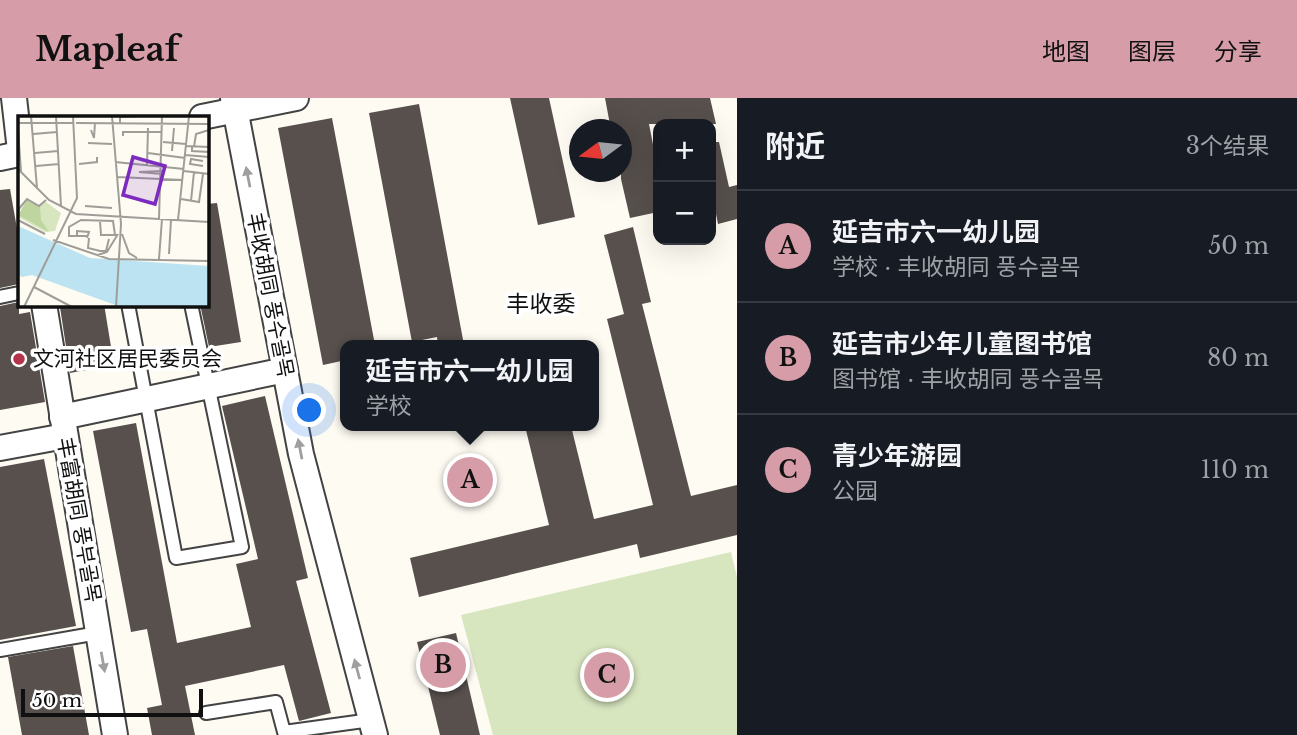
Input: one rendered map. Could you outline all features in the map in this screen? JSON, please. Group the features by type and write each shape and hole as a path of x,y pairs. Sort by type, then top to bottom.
{"street":[{"path":"13,98 18,135"},
{"path":"204,116 234,104 296,98"},
{"name":"丰收胡同 풍수골목","path":"234,104 315,515 373,727"},
{"path":"0,158 18,154"},
{"name":"丰富胡同 풍부골목","path":"44,306 115,735"},
{"path":"0,448 144,400 285,370"}],"lane":[{"path":"0,297 18,293"},
{"path":"128,306 176,558 242,547 206,387 191,306"},
{"path":"0,650 98,633"},
{"path":"206,713 276,702 284,732 373,727"}],"green space":[{"path":"731,552 737,577 737,735 493,735 461,615"}],"building":[{"path":"510,98 549,98 575,217 538,225"},
{"path":"605,98 710,98 715,119 653,119 653,124 649,124 653,144 653,213 630,218 622,182 632,182 632,119 609,119"},
{"path":"419,104 463,340 437,340 437,337 412,340 369,113"},
{"path":"332,118 374,340 340,340 340,361 323,365 278,128"},
{"path":"716,142 719,142 729,187 737,185 737,219 718,224"},
{"path":"10,189 18,234 18,284 0,288 0,190"},
{"path":"217,203 241,342 209,347 200,306 208,306 208,204"},
{"path":"633,227 651,302 642,304 691,496 737,485 737,535 640,558 637,544 419,597 410,558 549,525 526,431 572,431 594,519 653,505 607,319 624,314 604,235"},
{"name":"文河社区居民委员会","path":"18,302 19,314 30,312 45,402 0,410 0,306"},
{"path":"104,306 114,365 70,373 60,307"},
{"path":"265,396 308,578 296,581 331,713 299,721 284,665 185,686 195,735 152,735 147,708 162,705 147,629 131,632 93,431 136,423 177,643 251,627 236,564 258,559 222,406"},
{"path":"44,459 76,626 0,640 0,467"},
{"path":"456,633 480,735 440,735 417,642"},
{"path":"73,646 89,735 22,735 8,657"}],"place":[{"name":"文河社区居民委员会","path":"19,359"},
{"name":"延吉市六一幼儿园","path":"470,480"},
{"name":"延吉市少年儿童图书馆","path":"443,665"},
{"name":"青少年游园","path":"607,675"}],"district":[{"name":"丰收委","path":"541,304"}]}
